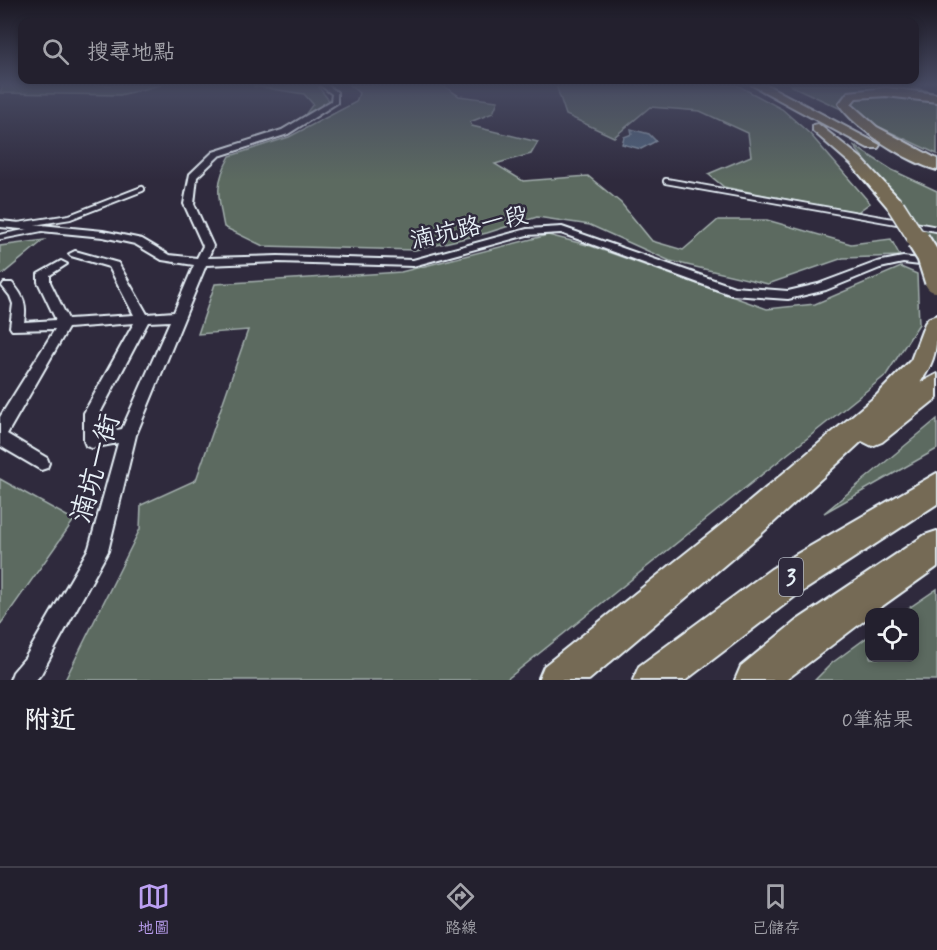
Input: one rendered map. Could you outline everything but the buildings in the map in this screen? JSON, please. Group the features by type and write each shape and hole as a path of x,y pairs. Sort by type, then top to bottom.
{"highway":[{"path":"802,117 827,134 872,177 896,206 928,256 937,277"},
{"path":"816,117 937,179"},
{"path":"837,117 937,166"},
{"path":"854,117 937,166"},
{"path":"558,680 748,524 887,402 922,364 937,323"},
{"path":"748,524 937,384"},
{"name":"3","path":"653,680 784,582 937,487"},
{"name":"3","path":"755,680 810,635 937,547"}],"street":[{"path":"202,262 208,246 189,204 193,176 216,154 285,132 310,117"},
{"name":"湳坑路一段","path":"0,224 49,227 138,241 166,258 202,262 278,259 413,263 528,232 562,230 732,291 788,295 822,286 878,265 903,260 937,277"},
{"path":"75,254 114,265 143,319"},
{"name":"湳坑一街","path":"21,680 33,666 98,551 128,435 202,262"},
{"path":"61,264 44,274 44,282 64,324"},
{"path":"8,286 18,296 20,306 17,327 180,316"},
{"path":"128,435 92,441 92,413 143,319"},
{"path":"0,431 64,324"},
{"path":"0,438 40,463"}],"lane":[{"path":"666,181 749,198 816,206 937,229"},
{"path":"16,226 70,217 142,189"},
{"path":"0,237 49,227"}],"green space":[{"path":"328,117 483,117 470,122 472,126 538,142 531,154 495,164 523,181 588,176 621,203 652,241 683,250 718,220 767,220 851,244 891,239 900,256 843,258 768,284 670,261 590,225 537,217 487,233 415,250 263,246 224,227 219,183 230,156 289,137"},
{"path":"570,117 638,117 614,137"},
{"path":"713,117 791,117 810,134 870,203 856,213 724,187 708,174 751,156 748,133"},
{"path":"858,117 937,117 937,154"},
{"path":"853,145 892,170 937,191 937,250"},
{"path":"548,235 591,246 767,309 815,304 901,267 917,274 919,324 886,375 506,680 65,680 140,529 141,505 196,480 248,330 198,334 215,284 401,272"},
{"path":"44,240 4,273 0,275 0,246"},
{"path":"937,419 937,449 824,513"},
{"path":"0,479 74,520 0,625"},
{"path":"937,589 937,680 815,680 832,663 865,639 865,662 919,662 919,608 909,608"}],"water":[{"path":"631,129 649,134 656,141 641,149 622,144 624,137 632,134"}]}
